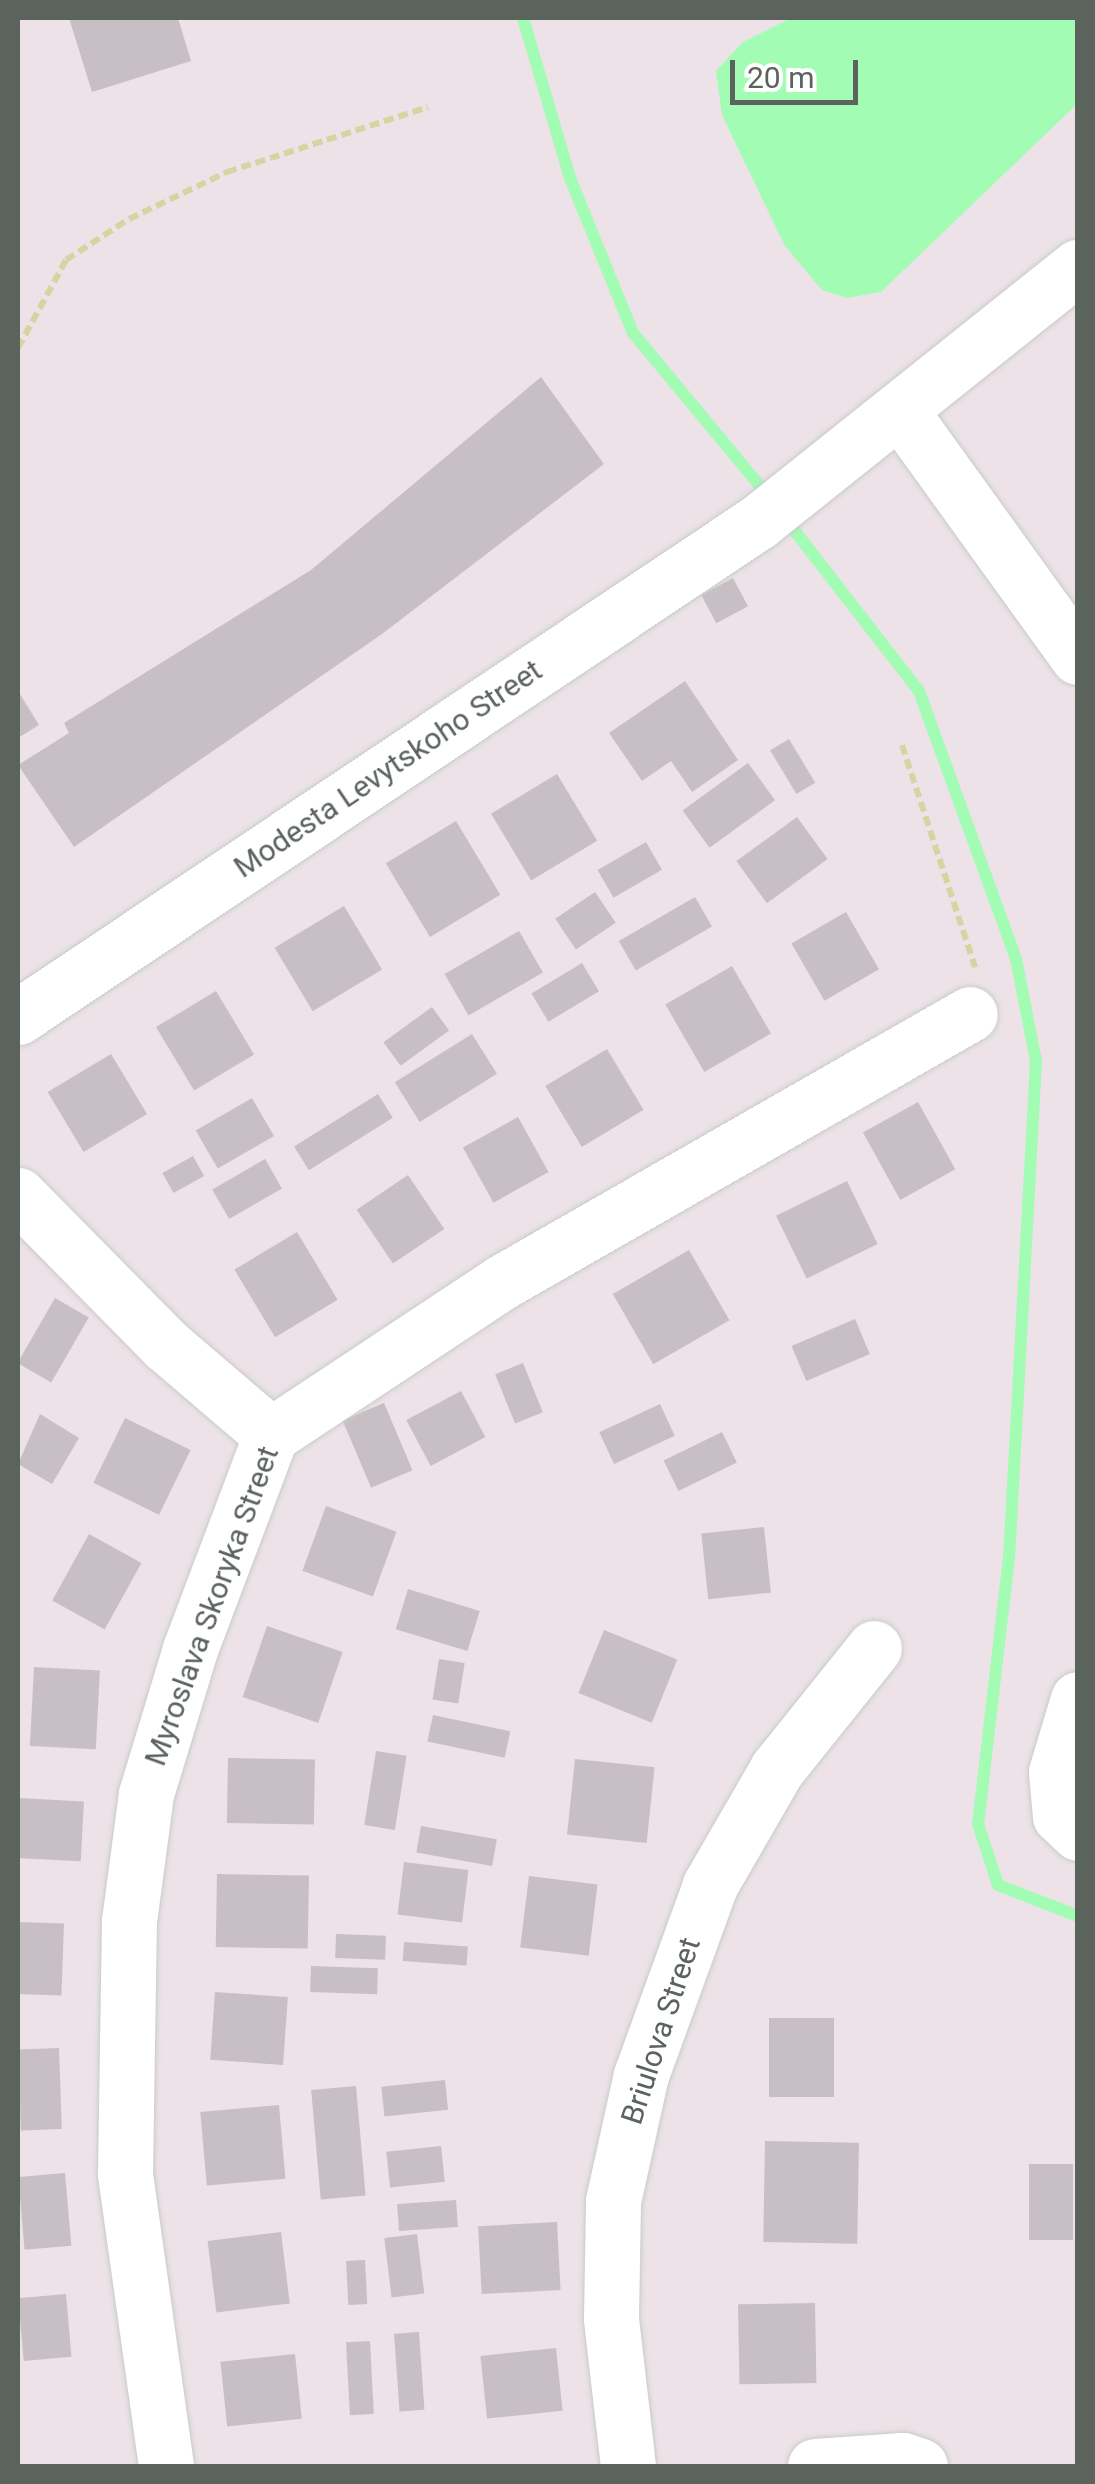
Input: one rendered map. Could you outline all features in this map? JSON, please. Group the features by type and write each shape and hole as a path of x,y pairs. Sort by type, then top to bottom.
{"street":[{"path":"1078,267 901,412 1078,657"},
{"name":"Modesta Levytskoho Street","path":"18,1017 758,522 901,412"},
{"name":"Myroslava Skoryka Street","path":"166,2466 124,2174 128,1920 146,1794 190,1649 270,1436 502,1282 970,1014"},
{"path":"18,1195 166,1344 270,1436"},
{"name":"Briulova Street","path":"628,2466 611,2318 614,2200 641,2075 710,1885 777,1770 874,1648"},
{"path":"1078,1699 1056,1772 1060,1816 1078,1833"},
{"path":"815,2466 903,2460 920,2466"}],"path":[{"path":"18,348 66,260 129,220 227,172 428,107"},
{"path":"902,746 976,954 970,1014"}],"shaded area":[{"path":"791,18 1077,18 1077,104 881,292 847,298 822,290 785,246 722,115 716,71 743,42"}],"building":[{"path":"69,18 178,18 191,61 92,92"},
{"path":"541,377 604,464 382,634 74,847 18,765 69,733 64,723 311,570"},
{"path":"733,578 748,606 716,623 701,595"},
{"path":"685,681 738,760 692,792 671,761 642,781 609,733"},
{"path":"18,691 39,725 18,738"},
{"path":"789,739 815,783 796,794 770,750"},
{"path":"748,763 775,800 710,848 682,811"},
{"path":"557,774 597,841 531,881 491,814"},
{"path":"797,817 828,859 767,903 736,861"},
{"path":"456,821 500,895 430,937 386,863"},
{"path":"646,842 662,870 614,898 598,870"},
{"path":"595,892 616,923 576,950 555,919"},
{"path":"695,897 712,926 636,970 619,941"},
{"path":"344,906 382,969 313,1011 275,948"},
{"path":"846,912 879,969 824,1001 791,944"},
{"path":"519,931 543,973 469,1016 445,974"},
{"path":"582,963 599,991 548,1022 531,993"},
{"path":"732,966 771,1034 704,1072 665,1005"},
{"path":"216,991 254,1054 194,1090 156,1027"},
{"path":"432,1007 449,1030 401,1066 383,1042"},
{"path":"472,1034 497,1074 420,1122 395,1082"},
{"path":"607,1049 644,1110 582,1147 545,1086"},
{"path":"111,1054 147,1114 84,1152 48,1092"},
{"path":"378,1094 393,1118 309,1170 294,1146"},
{"path":"252,1098 274,1136 218,1169 196,1130"},
{"path":"918,1102 955,1169 900,1200 863,1133"},
{"path":"518,1117 549,1172 493,1203 463,1148"},
{"path":"193,1156 204,1176 174,1193 162,1173"},
{"path":"265,1159 282,1188 229,1219 212,1190"},
{"path":"408,1175 444,1229 393,1264 357,1210"},
{"path":"847,1181 878,1244 807,1279 776,1216"},
{"path":"297,1232 338,1300 275,1337 234,1270"},
{"path":"689,1250 730,1320 653,1364 613,1294"},
{"path":"55,1298 89,1318 51,1382 18,1362"},
{"path":"855,1319 870,1354 806,1381 791,1346"},
{"path":"523,1363 543,1412 515,1423 495,1374"},
{"path":"461,1391 485,1437 431,1466 406,1420"},
{"path":"384,1403 413,1470 371,1488 343,1421"},
{"path":"660,1404 675,1436 614,1464 599,1432"},
{"path":"40,1414 79,1438 52,1484 18,1464"},
{"path":"125,1418 191,1450 159,1515 93,1483"},
{"path":"722,1432 737,1463 678,1491 664,1460"},
{"path":"326,1506 396,1532 373,1596 302,1571"},
{"path":"764,1527 771,1593 708,1599 701,1534"},
{"path":"89,1534 141,1563 105,1630 52,1600"},
{"path":"408,1589 480,1611 467,1651 396,1629"},
{"path":"267,1626 343,1652 318,1723 243,1697"},
{"path":"604,1630 677,1660 652,1723 579,1693"},
{"path":"439,1659 465,1663 458,1704 433,1699"},
{"path":"34,1667 100,1670 96,1749 30,1746"},
{"path":"433,1715 510,1731 505,1758 427,1741"},
{"path":"376,1751 407,1756 395,1830 364,1825"},
{"path":"228,1758 315,1760 314,1825 227,1823"},
{"path":"575,1759 655,1767 647,1843 567,1835"},
{"path":"18,1798 84,1801 81,1861 18,1858"},
{"path":"421,1826 497,1839 492,1866 416,1853"},
{"path":"404,1862 469,1870 462,1923 398,1915"},
{"path":"217,1874 309,1876 308,1949 216,1947"},
{"path":"529,1876 597,1884 589,1956 520,1947"},
{"path":"18,1922 64,1924 61,1996 18,1994"},
{"path":"336,1934 386,1936 385,1960 335,1958"},
{"path":"404,1942 468,1946 467,1965 403,1961"},
{"path":"311,1966 378,1968 377,1994 310,1992"},
{"path":"215,1992 288,1997 283,2065 210,2060"},
{"path":"769,2018 834,2018 834,2097 769,2097"},
{"path":"59,2048 62,2129 21,2130 18,2049"},
{"path":"445,2080 448,2110 384,2117 381,2087"},
{"path":"356,2086 366,2196 321,2200 311,2090"},
{"path":"279,2105 285,2179 207,2186 200,2112"},
{"path":"765,2141 859,2143 857,2244 763,2242"},
{"path":"441,2146 445,2182 390,2188 386,2152"},
{"path":"1029,2164 1073,2164 1073,2240 1029,2240"},
{"path":"65,2173 71,2246 25,2250 18,2177"},
{"path":"456,2200 458,2227 399,2231 397,2204"},
{"path":"557,2222 561,2290 482,2294 478,2226"},
{"path":"281,2232 290,2303 216,2312 208,2241"},
{"path":"417,2234 424,2294 392,2298 384,2238"},
{"path":"365,2260 367,2304 348,2305 346,2261"},
{"path":"66,2294 71,2357 24,2361 18,2298"},
{"path":"815,2303 816,2383 739,2384 738,2304"},
{"path":"419,2332 424,2410 400,2412 394,2334"},
{"path":"370,2341 374,2414 350,2415 346,2342"},
{"path":"556,2348 563,2411 487,2419 480,2356"},
{"path":"295,2354 302,2419 227,2426 220,2362"}],"waterway":[{"path":"523,18 570,178 633,333 769,497"},
{"path":"784,517 919,691 1016,959 1036,1061 1009,1557 978,1824 998,1885 1078,1916"}]}
